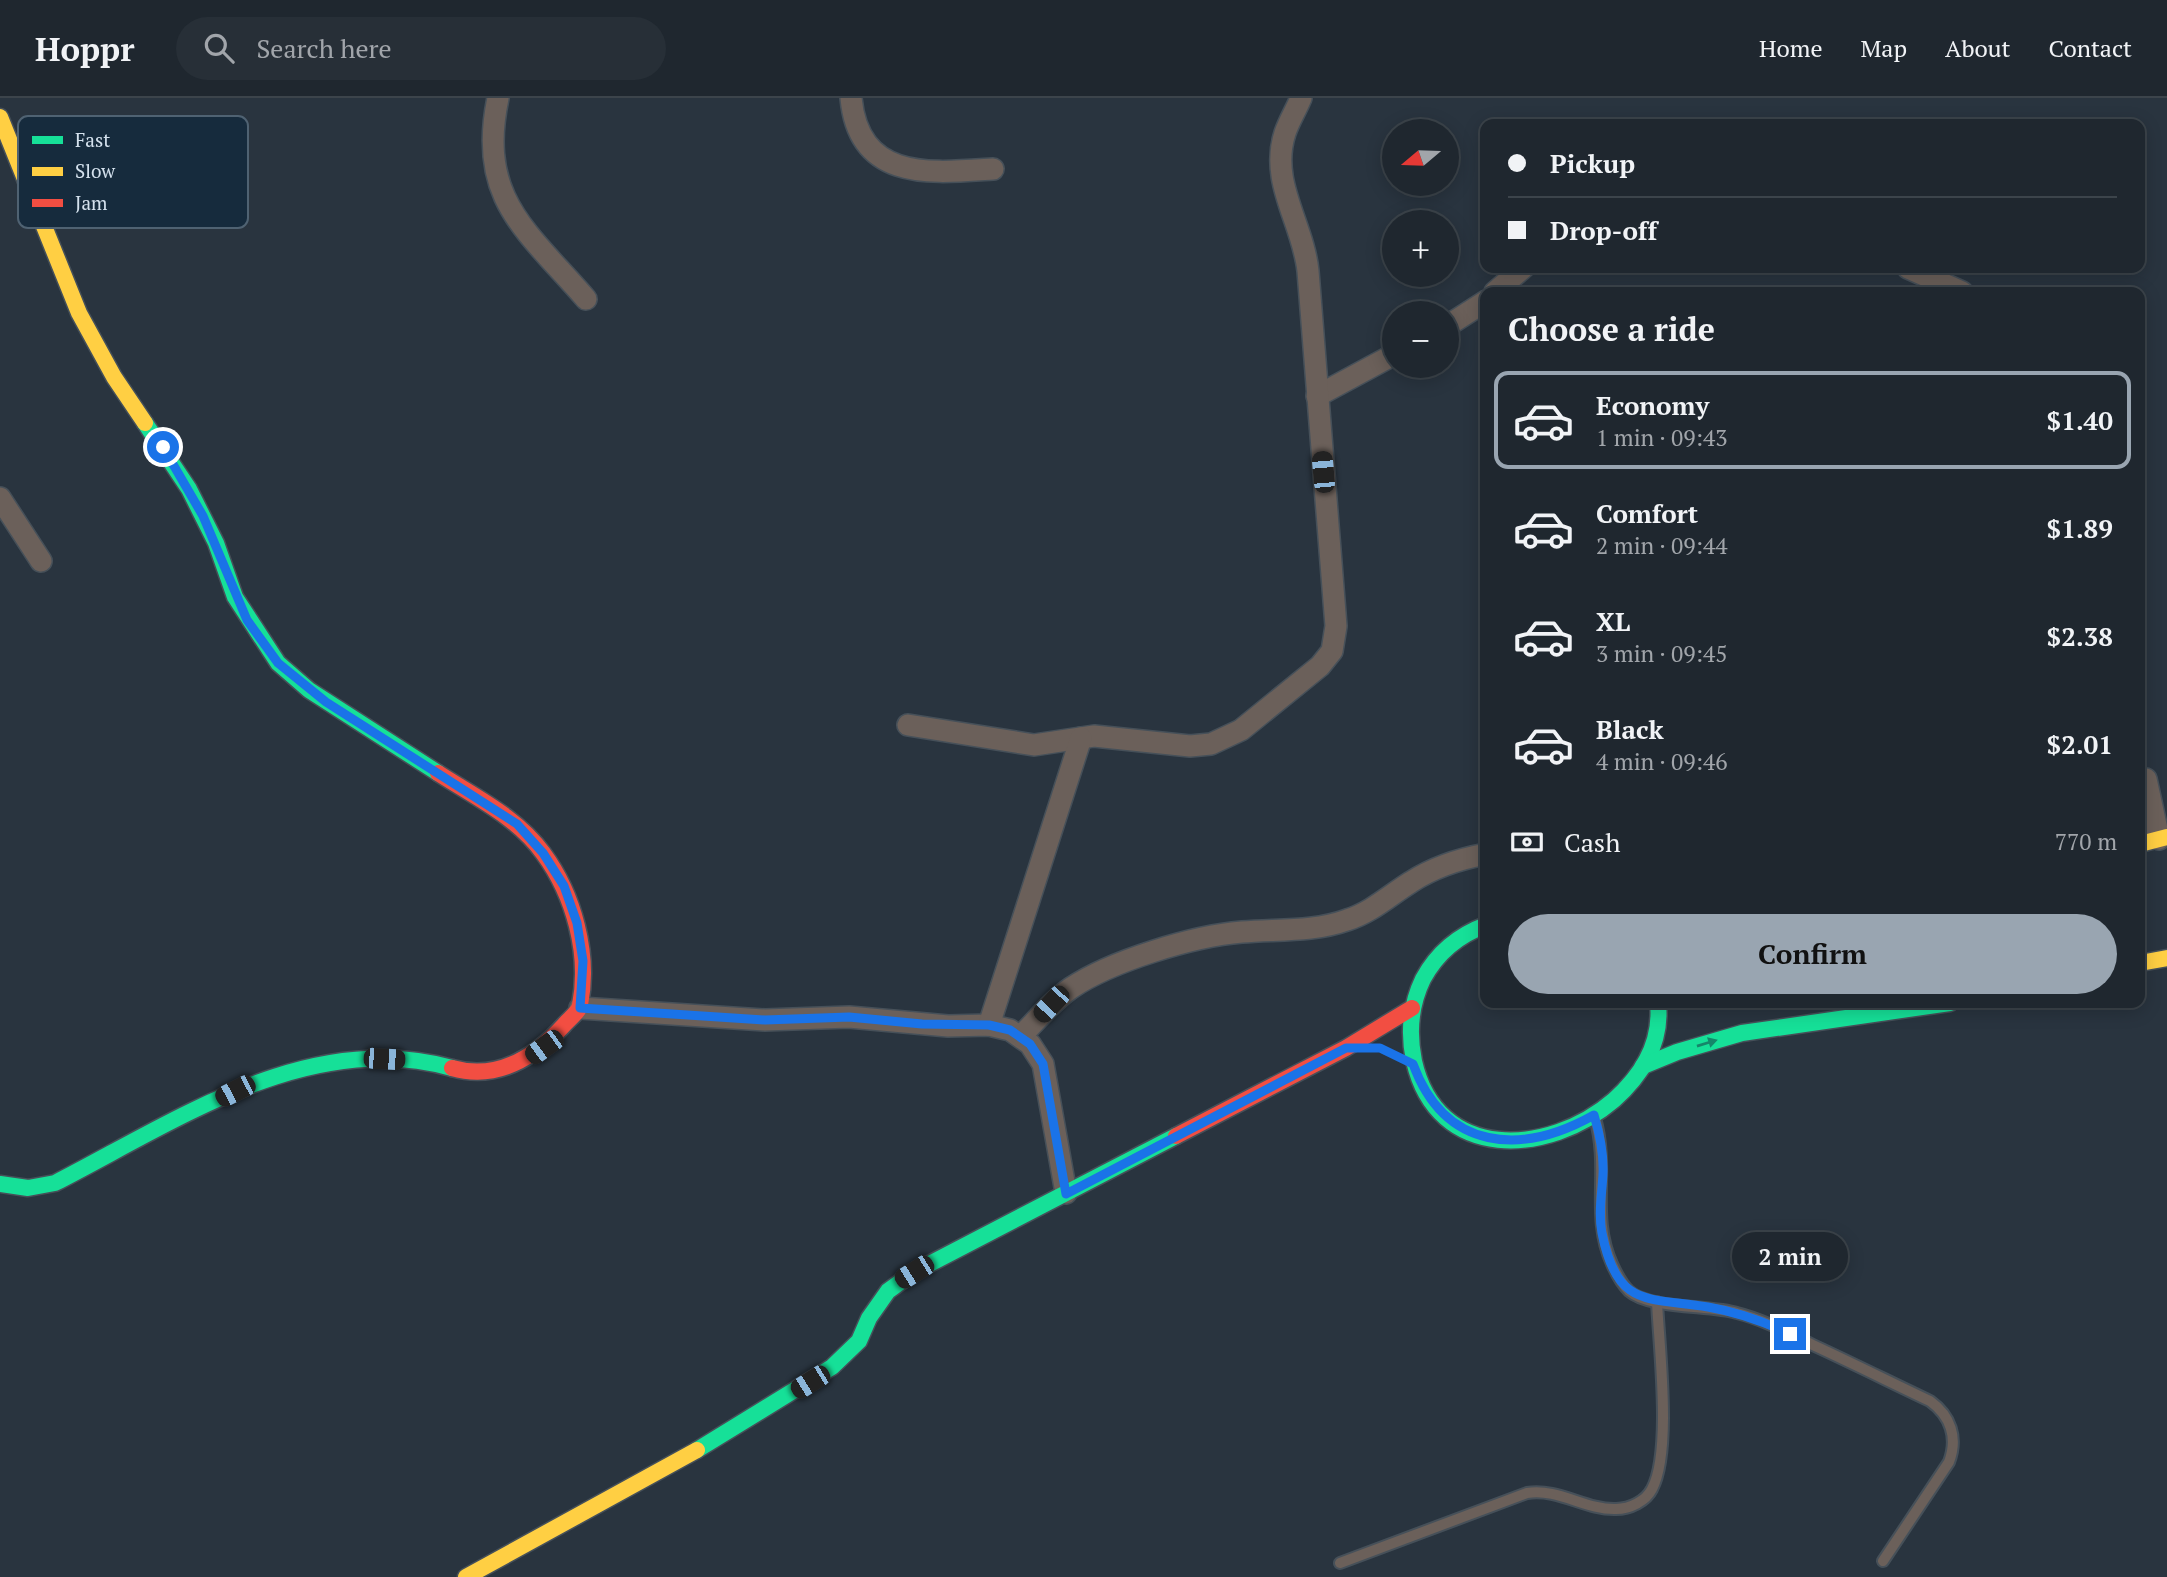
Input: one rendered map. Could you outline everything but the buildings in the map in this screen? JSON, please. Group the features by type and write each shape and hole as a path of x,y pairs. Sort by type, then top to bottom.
{"street":[{"path":"498,98 491,147 500,187 518,220 586,299"},
{"path":"851,98 862,135 871,147 892,163 918,172 993,169"},
{"path":"908,725 1034,745 1106,736 1190,746 1221,741 1241,730 1327,659 1335,643 1336,626 1307,256 1283,188 1280,170 1284,134 1301,98"},
{"path":"0,117 18,162"},
{"path":"0,1185 28,1188 55,1183 258,1080 309,1065 384,1059 433,1063 461,1071 505,1068 544,1047 580,1008 583,961 577,923 564,886 531,838 517,824 309,690 278,663 262,642 235,597 216,543 189,489 114,377 79,313 45,228"},
{"path":"1501,287 1517,273"},
{"path":"1919,273 1951,287"},
{"path":"1459,318 1480,305"},
{"path":"1317,396 1382,361"},
{"path":"0,498 41,561"},
{"path":"989,1025 1082,738"},
{"path":"2151,778 2156,840"},
{"path":"1021,1036 1061,996 1099,973 1199,938 1308,928 1349,920 1381,904 1424,874 1455,861 1480,855"},
{"path":"1480,927 1468,932 1443,950 1424,976 1412,1007 1409,1040 1413,1064 1423,1087 1443,1114 1488,1139 1504,1142 1542,1138 1594,1115 1621,1093 1643,1066 1657,1038 1658,1008"},
{"path":"2145,962 2167,958"},
{"path":"466,1577 659,1473 832,1367 851,1351 878,1304 900,1281 1346,1048 1412,1007"},
{"path":"580,1008 765,1020 825,1016 935,1025 989,1025 1021,1036 1043,1064 1066,1194"},
{"path":"1643,1066 1689,1048 1752,1031 1915,1008"},
{"path":"1346,1048 1380,1048"},
{"path":"1396,1055 1413,1064"}],"lane":[{"path":"1594,1115 1603,1151 1600,1221 1606,1249 1629,1291 1657,1302 1706,1306 1765,1322 1938,1407 1950,1423 1953,1433 1952,1452 1883,1561"},
{"path":"1340,1563 1527,1493 1549,1492 1615,1509 1632,1506 1646,1496 1656,1478 1663,1437 1657,1302"}],"traffic: fast":[{"path":"145,423 189,489 216,543 235,597 278,663 309,690 438,773"},
{"path":"1480,928 1458,940 1435,961 1423,979 1411,1019 1414,1061 1427,1094 1446,1118 1470,1133 1498,1140 1528,1139 1559,1132 1588,1119 1614,1100 1642,1068 1657,1031 1658,1008"},
{"path":"1643,1066 1677,1052 1742,1033 1915,1008"},
{"path":"0,1184 28,1188 55,1183 196,1109 246,1087 296,1070 347,1060 399,1059 452,1068"},
{"path":"697,1450 832,1367 859,1341 869,1318 888,1291 914,1272 1176,1136"}],"traffic: slow":[{"path":"0,117 18,162"},
{"path":"45,228 79,313 114,377 145,423"},
{"path":"2145,843 2167,837"},
{"path":"2145,962 2167,958"},
{"path":"466,1577 697,1450"}],"traffic: jam":[{"path":"438,773 508,818 533,840 543,853 554,869 571,906 583,966 579,1008 541,1047 500,1069 469,1071 452,1068"},
{"path":"1176,1136 1346,1048 1412,1008"}],"route":[{"path":"163,447 203,516 247,620 278,663 326,702 517,824 543,853 564,886 577,923 583,961 580,1008 765,1020 825,1016 872,1018 948,1026 989,1025 1010,1030 1030,1044 1043,1064 1066,1194 1346,1048 1380,1048 1413,1064 1423,1087 1443,1114 1472,1133 1488,1139 1504,1142 1542,1138 1578,1125 1594,1115 1603,1151 1600,1221 1602,1235 1613,1265 1629,1291 1657,1302 1706,1306 1736,1312 1790,1334"}]}
